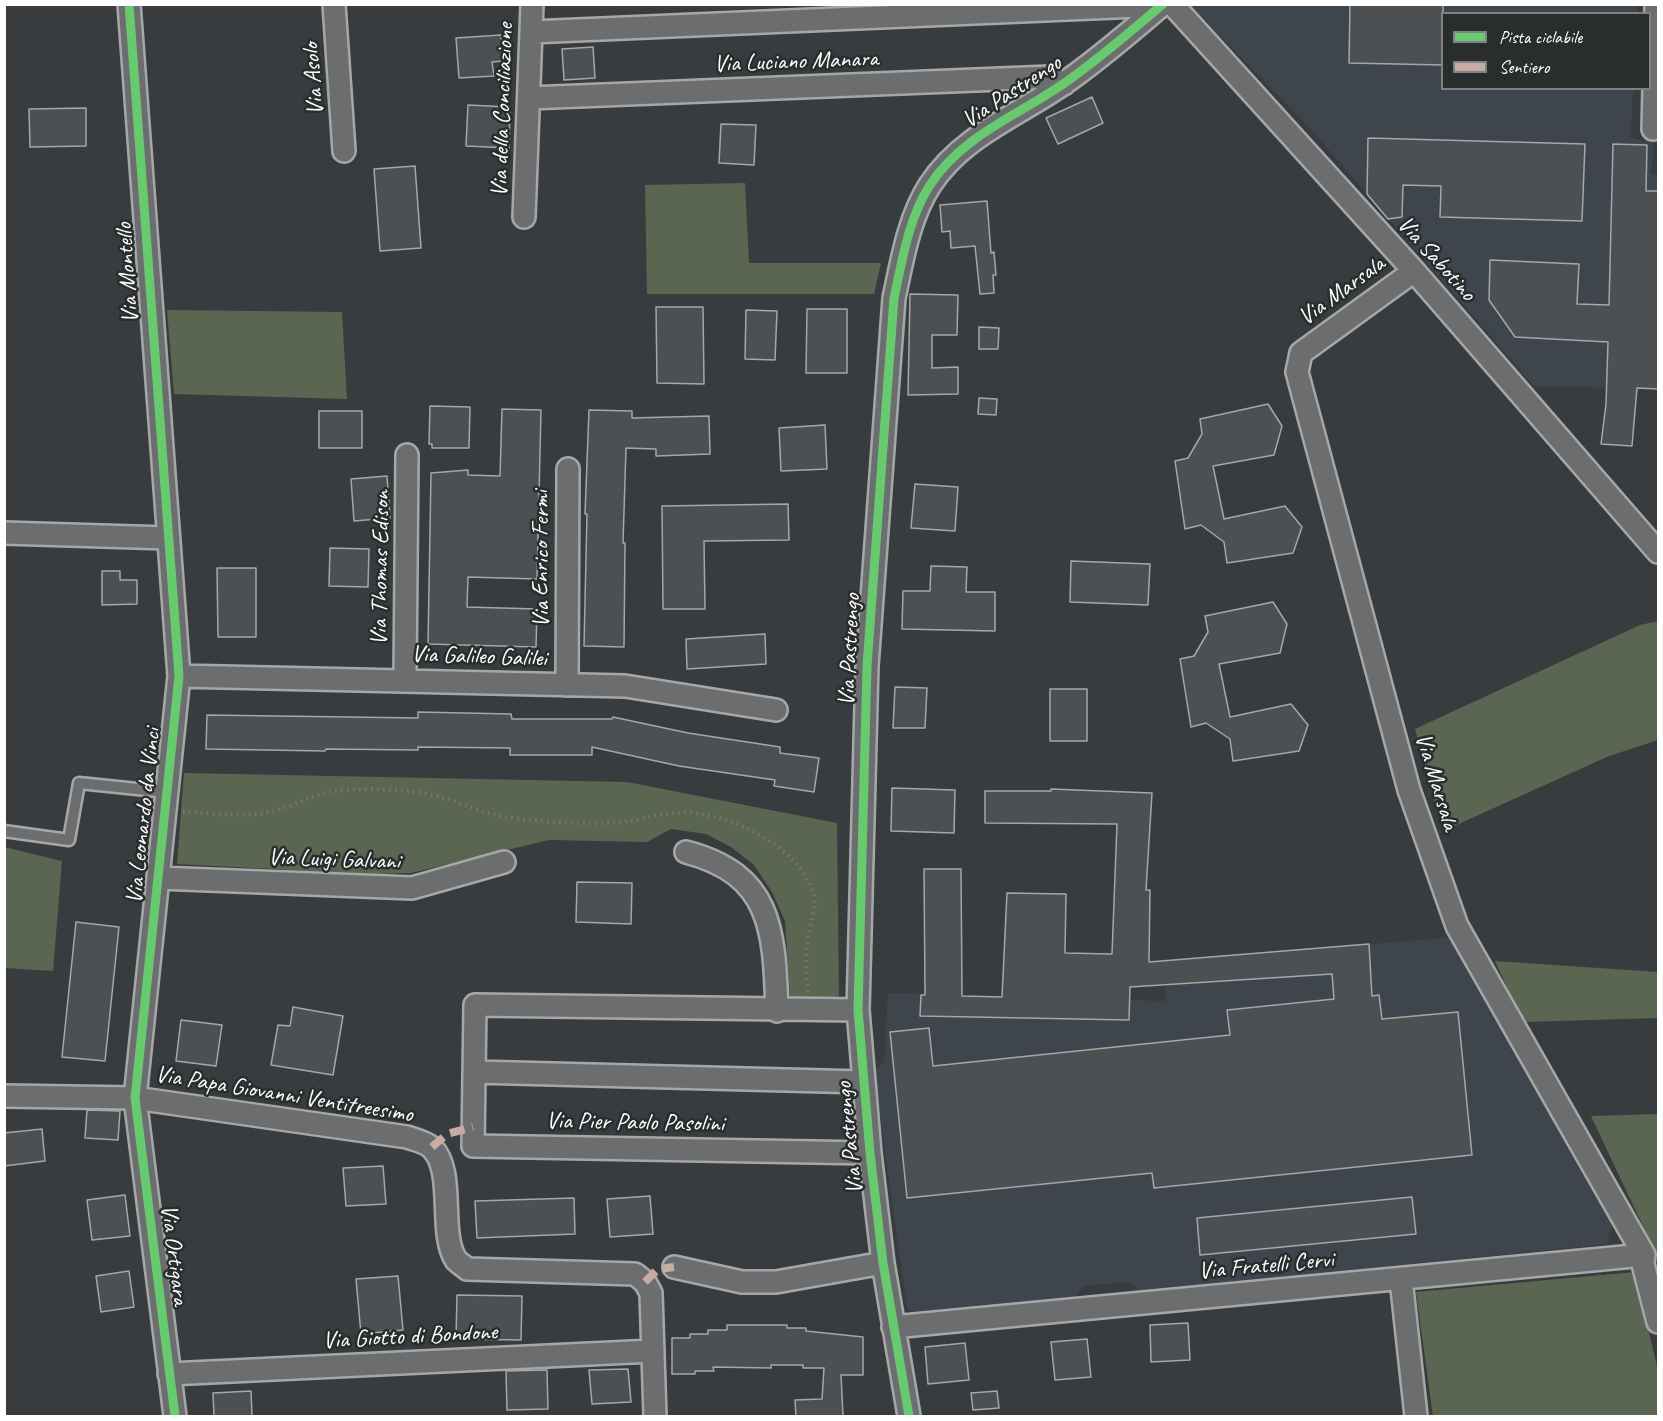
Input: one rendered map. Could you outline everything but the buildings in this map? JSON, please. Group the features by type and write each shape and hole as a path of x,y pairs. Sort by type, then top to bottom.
{"street":[{"name":"Via Montello","path":"129,4 168,538"},
{"name":"Via Asolo","path":"334,4 344,151"},
{"name":"Via della Conciliazione","path":"524,217 532,4"},
{"name":"Via Sabotino","path":"1172,4 1413,271 1659,552"},
{"path":"1653,129 1656,4"},
{"path":"531,32 1138,6 1157,9"},
{"name":"Via Pastrengo","path":"909,1416 883,1263 870,1154 858,1010 867,666 894,298 902,258 929,186 950,160 975,138 1064,84 1157,9"},
{"name":"Via Luciano Manara","path":"529,98 1050,77 1064,84"},
{"name":"Via Marsala","path":"1413,271 1301,353 1298,372 1409,790 1457,926 1644,1255 1643,1264 1659,1322"},
{"name":"Via Thomas Edison","path":"405,680 407,455"},
{"name":"Via Enrico Fermi","path":"567,685 568,469"},
{"path":"4,533 168,538"},
{"name":"Via Leonardo da Vinci","path":"135,1098 179,676 168,538"},
{"name":"Via Galileo Galilei","path":"179,676 625,686 776,710"},
{"path":"686,852 715,860 742,878 760,903 772,935 777,1011"},
{"name":"Via Luigi Galvani","path":"158,878 412,888 504,862"},
{"name":"Via Pier Paolo Pasolini","path":"858,1010 808,1012 475,1005 473,1146 870,1154"},
{"name":"Via Pier Paolo Pasolini","path":"475,1072 863,1082"},
{"name":"Via Papa Giovanni Ventitreesimo","path":"4,1096 135,1098 407,1137 422,1142 432,1148 440,1161 452,1246 456,1260 467,1269 635,1274 645,1282 651,1293 655,1416"},
{"name":"Via Ortigara","path":"135,1098 175,1416"},
{"name":"Via Fratelli Cervi","path":"893,1327 1644,1255"},
{"path":"674,1267 742,1282 776,1282 883,1263"},
{"path":"1401,1279 1416,1416"},
{"name":"Via Giotto di Bondone","path":"169,1374 653,1351"}],"lane":[{"path":"4,831 69,840 79,783 165,801"}],"path":[{"path":"165,801 252,815 284,808 321,793 367,790 410,792 440,797 488,813 528,820 623,822 674,813 733,823 758,833 780,848 800,870 813,890 812,921 807,946 808,1012"}],"shaded area":[{"path":"1190,5 1638,5 1637,12 1441,12 1441,90 1633,90 1631,138 1654,142 1651,174 1658,175 1658,389 1534,386 1308,126"},
{"path":"1456,937 1612,1224 1607,1244 1141,1291 1128,1282 1083,1286 1073,1303 919,1318 907,1307 874,1072 884,1062 888,993 1165,1001 1165,961"}],"green space":[{"path":"745,183 749,263 881,263 874,294 647,294 645,185"},
{"path":"167,310 342,312 347,399 174,394"},
{"path":"1658,621 1658,740 1609,756 1443,831 1415,729 1640,625"},
{"path":"184,773 627,782 837,823 839,1001 790,999 785,921 772,892 754,865 731,847 706,834 671,829 647,842 549,840 411,873 371,874 177,864"},
{"path":"4,847 62,861 53,971 5,968"},
{"path":"1495,961 1658,972 1658,1018 1523,1022"},
{"path":"1658,1114 1658,1258 1591,1116"},
{"path":"1635,1272 1658,1371 1658,1416 1433,1416 1416,1292"}],"marked path":[{"path":"432,1147 447,1134 473,1127"},
{"path":"645,1282 658,1269 674,1267"}],"cycle path":[{"path":"129,4 179,676 135,1098 175,1416"},
{"path":"909,1416 883,1263 870,1153 858,1010 867,666 894,298 907,240 917,211 930,185 943,168 958,153 991,128 1076,75 1163,4"}]}
